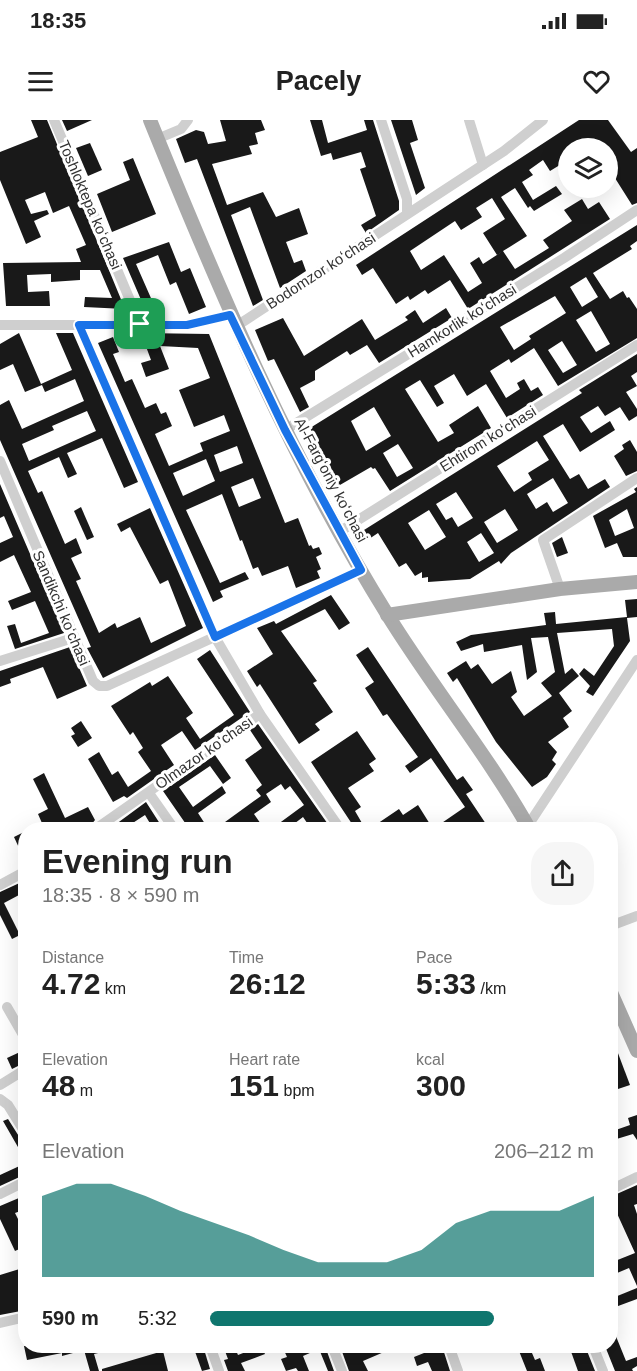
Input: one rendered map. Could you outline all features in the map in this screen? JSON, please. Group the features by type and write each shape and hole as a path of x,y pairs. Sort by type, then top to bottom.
{"main road":[{"name":"Al-Fargʻoniy koʻchasi","path":"150,120 233,321 285,430 339,532 387,615 524,822"},
{"path":"387,615 560,589 637,582"},
{"path":"618,1008 637,1051"}],"street":[{"name":"Toshloktepa koʻchasi","path":"54,120 140,324"},
{"path":"157,139 181,129 188,120"},
{"path":"381,120 407,199 407,214"},
{"path":"469,120 483,165"},
{"name":"Bodomzor koʻchasi","path":"233,321 483,165 543,120"},
{"name":"Hamkorlik koʻchasi","path":"285,430 564,258 637,210"},
{"path":"0,325 187,325 233,321"},
{"path":"79,325 215,637"},
{"name":"Ehtirom koʻchasi","path":"339,532 637,345"},
{"name":"Sandikchi koʻchasi","path":"0,461 73,638 93,681 99,686 107,686 361,570"},
{"path":"560,589 543,540 637,478"},
{"name":"Olmazor koʻchasi","path":"215,637 260,714 335,822"},
{"path":"0,661 73,638"},
{"path":"532,822 637,660"},
{"name":"Olmazor koʻchasi","path":"106,822 260,714"},
{"name":"Olmazor koʻchasi","path":"149,793 169,822"},
{"path":"0,885 18,875"},
{"path":"618,923 637,916"},
{"path":"7,1007 18,1026"},
{"path":"0,1084 18,1074"},
{"path":"0,1099 8,1105 18,1121"},
{"path":"618,1186 637,1177"},
{"path":"0,1194 18,1185"},
{"path":"0,1323 18,1319"},
{"path":"213,1353 219,1371"},
{"path":"335,1353 342,1371"},
{"path":"451,1353 458,1371"},
{"path":"596,1353 603,1371"}],"building":[{"path":"31,120 47,120 125,309 84,307 85,297 112,298 100,270 80,270 80,280 51,282 51,274 27,275 28,292 49,291 50,306 6,306 3,263 81,262 76,249 86,245 69,206 53,213 45,192 25,200 31,214 47,210 49,214 34,221 41,237 26,244 0,180 0,152 38,137"},
{"path":"62,120 92,120 67,131"},
{"path":"220,120 261,120 265,130 255,133 258,144 249,146 252,154 212,164 227,205 263,192 276,217 299,208 308,234 286,242 294,263 302,260 306,271 280,288 250,207 231,215 263,300 253,306 197,159 185,163 176,139 196,130 204,132 208,144 226,141"},
{"path":"310,120 322,120 328,143 367,130 364,120 373,120 399,201 399,210 366,233 361,225 376,216 360,169 366,167 361,152 333,160 331,153 321,156"},
{"path":"391,120 412,120 418,140 410,143 425,188 416,195"},
{"path":"579,120 608,120 631,152 637,148 637,203 632,205 618,183 618,138 558,138 558,166 550,171 543,160 529,170 533,175 522,182 533,200 556,186 558,196 534,211 530,206 528,208 515,188 501,197 527,236 503,251 515,269 549,248 543,240 572,221 564,210 582,199 588,209 599,202 610,219 468,309 450,280 428,294 425,290 410,300 408,296 396,304 373,268 362,275 356,265","holes":["492,198 505,219 483,233 497,255 483,264 479,257 470,263 482,283 468,292 444,255 421,270 410,251 455,221 461,230 482,217 476,208"]},
{"path":"90,143 102,170 88,176 76,148"},
{"path":"133,158 156,214 112,232 97,194 130,180 123,162"},
{"path":"637,225 637,241 630,246 632,249 593,273 610,299 623,291 627,298 629,297 637,309 637,338 558,386 534,348 511,363 509,359 490,371 506,398 520,389 517,383 524,379 531,391 538,387 543,395 507,418 486,384 467,396 454,374 434,386 444,403 437,407 420,380 405,389 438,442 454,433 449,425 478,406 491,428 390,491 375,468 371,467 333,489 323,469 328,466 310,428","holes":["586,277 598,297 582,307 570,287","555,296 566,313 529,336 531,339 514,350 500,327","591,311 610,344 596,352 576,320","562,341 577,365 563,373 548,350","374,407 391,436 366,451 351,421","398,444 413,468 397,477 383,453"]},
{"path":"169,242 181,272 190,268 206,307 189,314 176,282 170,285 158,255 136,264 154,305 145,309 123,258"},
{"path":"446,308 452,318 379,363 367,345 350,355 347,351 315,371 315,380 300,388 309,407 300,412 274,359 268,361 255,330 283,318 304,356 362,319 375,340 408,320 405,317 415,310 423,323"},
{"path":"19,333 41,384 72,370 56,333 73,333 138,482 124,488 102,438 67,453 77,474 68,478 59,457 28,471 38,493 42,491 65,544 76,538 82,553 71,558 81,579 76,581 99,633 115,623 117,628 140,617 151,643 186,626 168,580 160,584 130,527 121,532 117,524 150,508 203,628 103,678 87,648 91,647 0,440 0,405 9,400 22,429 84,401 75,379 45,392 42,385 25,392 13,364 0,370 0,344","holes":["87,411 96,431 29,461 22,444 54,430 52,426"]},
{"path":"141,333 209,334 285,523 298,518 309,546 311,545 313,549 319,547 322,554 316,557 321,569 317,571 320,578 296,588 288,566 262,576 258,567 253,569 222,494 186,510 220,583 245,572 249,579 220,591 223,597 213,602 98,343 113,337 119,352 113,354 125,382 132,379 145,408 156,403 161,414 166,412 172,426 155,434 169,466 203,451 200,443 230,431 224,415 194,427 179,390 210,378 198,348 160,346 169,369 146,377 141,363 151,360","holes":["237,446 243,463 220,472 214,455","206,459 215,481 183,496 173,473","253,478 261,498 239,507 231,487"]},
{"path":"637,354 637,372 631,376 637,386 626,392 637,409 637,416 629,421 620,407 605,416 598,406 580,417 591,433 610,421 615,430 580,452 563,424 543,436 570,479 579,474 588,489 605,479 610,487 511,553 501,564 499,561 470,579 428,582 428,577 422,578 422,572 415,576 406,563 399,567 378,533 369,539 364,530 582,393 579,390","holes":["537,441 549,460 528,473 532,480 514,492 497,466","553,478 568,503 553,512 547,502 536,509 527,494","456,492 473,518 458,527 452,517 446,520 436,504","505,509 518,530 497,543 484,522","429,510 446,537 425,550 408,523","481,533 494,553 479,562 467,542"]},
{"path":"630,440 637,452 637,471 626,476 614,456 624,449 622,445"},
{"path":"0,484 64,633 15,649 7,626 15,624 21,643 49,633 35,601 12,610 8,601 31,592 14,555 0,562 0,543 13,537 4,516 0,518"},
{"path":"637,487 637,557 623,557 617,543 605,548 593,516 636,492 634,489","holes":["627,509 634,528 615,536 609,520"]},
{"path":"81,507 94,537 87,540 74,511"},
{"path":"562,537 568,553 557,557 552,543"},
{"path":"331,595 350,623 339,630 325,609 281,631 317,681 313,683 333,712 315,724 320,730 299,744 260,684 257,687 247,671 273,654 257,628 274,621 276,624"},
{"path":"637,599 637,617 627,618 630,641 593,696 586,692 590,686 579,674 584,668 594,676 614,646 612,629 557,633 565,674 572,668 579,676 559,693 572,711 563,718 569,727 548,742 557,752 552,760 556,764 547,777 532,787 496,742 457,678 453,682 447,673 466,661 471,669 478,664 492,684 511,671 517,692 511,697 524,716 552,696 541,683 555,672 548,637 531,638 537,672 527,680 522,645 484,652 483,644 461,651 456,642 471,635 546,625 544,613 555,612 556,624 627,617 625,600"},
{"path":"70,647 87,686 57,699 43,667 10,679 11,683 0,687 0,671"},
{"path":"368,647 457,780 463,776 473,790 466,794 485,822 443,822 465,807 431,758 410,773 405,766 418,757 387,714 383,716 365,688 374,682 356,655"},
{"path":"210,650 250,712 195,750 182,731 161,745 174,765 127,798 124,796 113,802 88,759 99,752 112,775 118,771 128,787 151,771 138,752 143,748 133,732 130,735 111,706 150,682 152,686 168,676 193,713 186,718 200,739 234,715 197,659"},
{"path":"81,721 92,738 78,747 71,736 75,734 71,728"},
{"path":"258,724 326,822 306,822 303,817 296,822 281,822 304,805 290,786 285,790 281,784 266,794 271,802 254,814 260,822 225,822 261,796 256,790 262,785 245,760 262,748 250,730"},
{"path":"357,731 376,759 369,764 374,771 348,788 361,807 355,811 361,822 351,822 311,762"},
{"path":"215,755 231,778 223,784 210,766 179,787 193,807 222,786 226,793 198,813 204,822 184,822 163,791"},
{"path":"44,773 65,818 88,807 95,820 93,822 42,822 38,814 48,809 33,779"},
{"path":"146,802 159,822 149,822 145,815 134,822 119,822"},
{"path":"418,805 429,822 380,822 399,809 403,815"},
{"path":"18,884 18,896 4,903 18,931 18,936 12,939 0,915 0,892"},
{"path":"18,1053 18,1066 12,1069 7,1058"},
{"path":"618,1053 630,1085 618,1089"},
{"path":"637,1115 637,1140 633,1134 618,1139 618,1129 630,1125 628,1118"},
{"path":"8,1119 18,1135 18,1147 3,1121"},
{"path":"18,1167 18,1178 0,1186 0,1175"},
{"path":"637,1185 637,1204 634,1205 637,1214 637,1286 629,1268 618,1273 618,1260 635,1253 618,1216 618,1193"},
{"path":"18,1198 18,1212 15,1213 18,1219 18,1250 15,1251 0,1219 0,1206"},
{"path":"18,1269 18,1312 0,1315 0,1275"},
{"path":"637,1288 637,1299 618,1306 618,1296"},
{"path":"618,1341 626,1361 637,1357 637,1366 632,1369 633,1371 615,1371 608,1353 618,1353"},
{"path":"26,1353 62,1353 27,1360"},
{"path":"85,1353 98,1353 94,1354 99,1371 90,1371"},
{"path":"156,1353 164,1353 168,1371 102,1371 102,1369"},
{"path":"196,1353 205,1353 210,1369 202,1371"},
{"path":"226,1353 265,1354 241,1363 245,1371 228,1371 224,1360 228,1359"},
{"path":"285,1353 310,1353 303,1356 309,1371 298,1371 296,1368 286,1371 281,1359 287,1357"},
{"path":"321,1353 328,1353 334,1371 328,1371"},
{"path":"343,1353 382,1353 363,1361 368,1371 349,1371"},
{"path":"424,1353 444,1353 450,1371 432,1371 428,1362 417,1366 414,1357"},
{"path":"520,1353 532,1353 535,1360 540,1358 545,1371 527,1371"},
{"path":"572,1353 588,1353 595,1371 578,1371"}],"route":[{"path":"230,315 285,430 361,570 215,637 79,325 140,324 187,325 230,315"}]}
